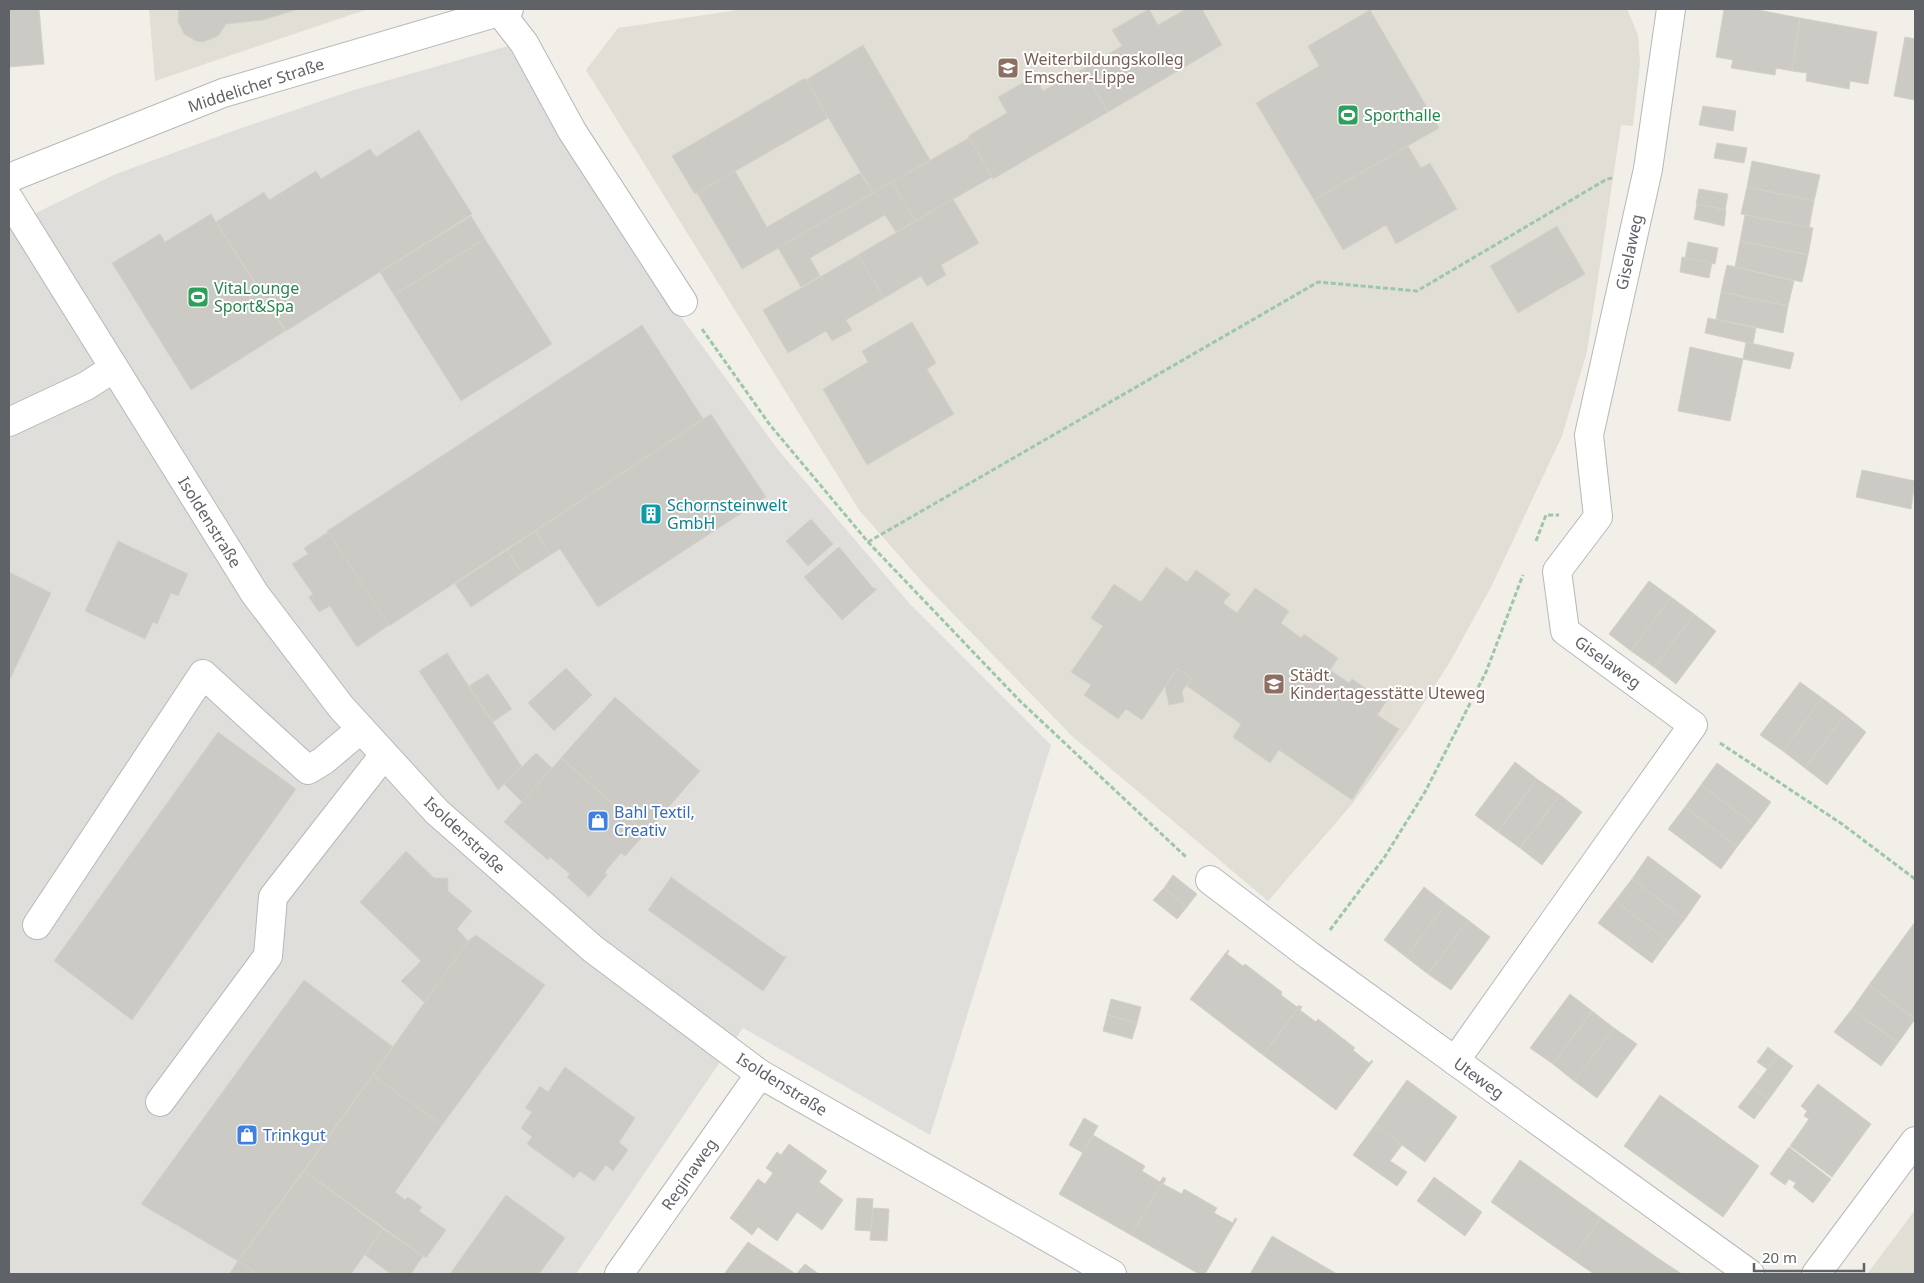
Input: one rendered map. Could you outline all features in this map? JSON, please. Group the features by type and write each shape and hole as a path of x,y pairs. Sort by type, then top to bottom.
{"street":[{"name":"Giselaweg","path":"1671,9 1648,169 1589,435 1598,517 1557,572 1565,631 1693,725"},
{"name":"Middelicher Straße","path":"9,178 223,93 504,10"},
{"path":"504,10 572,131 683,302"},
{"name":"Isoldenstraße","path":"9,199 255,594 341,707 437,812 593,949 760,1074 1112,1274"},
{"path":"9,422 86,386 114,368"},
{"path":"37,925 202,674 308,770 324,761 361,729"},
{"path":"1455,1061 1693,725"},
{"path":"160,1102 268,956 273,896 384,755"},
{"name":"Uteweg","path":"1210,880 1310,956 1750,1274"},
{"name":"Reginaweg","path":"619,1274 760,1074"},
{"path":"1816,1274 1915,1141"}],"path":[{"path":"868,542 1318,282 1417,291 1607,179 1648,169"},
{"path":"683,302 770,425 868,542 1020,701 1210,880"},
{"path":"1535,542 1546,515 1598,517"},
{"path":"1310,956 1384,858 1425,792 1486,672 1525,570"},
{"path":"1693,725 1842,824 1915,879"}],"shaded area":[{"path":"149,9 368,9 155,81"},
{"name":"Weiterbildungskolleg Emscher-Lippe","path":"744,9 1626,9 1628,11 1638,35 1640,63 1633,126 1621,125 1587,352 1562,436 1492,585 1451,660 1410,725 1353,803 1268,901 1072,736 925,585 859,510 586,70 618,28"},
{"path":"508,46 661,290 779,451 910,604 1051,745 930,1135 743,1028 576,1274 9,1274 9,226 116,174 244,127 354,90"},
{"path":"1915,1210 1915,1274 1867,1274"}],"building":[{"path":"9,9 39,9 44,64 9,67"},
{"path":"179,9 298,9 263,20 226,24 218,36 203,42 196,41 184,34 178,21"},
{"path":"1149,9 1158,25 1186,9 1202,9 1222,45 1108,112 1083,69 1122,46 1112,30"},
{"path":"1724,9 1753,9 1800,18 1792,71 1776,68 1775,75 1731,68 1733,60 1716,57"},
{"name":"Sporthalle","path":"1370,10 1439,128 1314,200 1256,103 1319,66 1308,46"},
{"path":"1800,18 1877,32 1868,84 1850,81 1849,89 1806,81 1807,73 1792,71"},
{"path":"1905,37 1915,39 1915,100 1894,96"},
{"path":"863,45 930,160 873,193 806,80"},
{"path":"1083,69 1108,112 993,179 968,136 1007,113 998,97 1035,76 1043,91"},
{"path":"805,78 828,118 695,194 672,156"},
{"path":"1703,106 1736,111 1733,131 1699,125"},
{"path":"419,130 472,214 286,331 216,222 264,192 269,200 316,171 321,179 370,149 376,157"},
{"path":"969,138 992,177 915,221 892,182"},
{"path":"1717,143 1747,148 1744,163 1714,158"},
{"path":"1408,146 1421,168 1430,163 1457,209 1396,244 1386,225 1343,250 1314,200"},
{"path":"1752,161 1820,175 1814,201 1747,187"},
{"path":"735,171 767,227 860,173 873,193 742,269 697,193"},
{"path":"892,182 915,221 896,232 885,215 810,258 820,276 801,287 778,248"},
{"path":"1747,187 1814,201 1809,228 1741,214"},
{"path":"1699,189 1728,194 1725,210 1696,204"},
{"path":"953,199 979,243 941,265 946,275 927,286 921,276 884,298 858,255"},
{"path":"1697,204 1726,210 1724,226 1694,219"},
{"name":"VitaLounge Sport&Spa","path":"211,214 285,331 191,390 112,263 160,234 165,242"},
{"path":"1745,215 1813,228 1808,255 1740,241"},
{"path":"471,216 485,239 394,295 380,272"},
{"path":"1557,226 1585,274 1518,313 1490,266"},
{"path":"485,239 552,344 461,401 394,295"},
{"path":"1740,241 1808,255 1802,282 1735,267"},
{"path":"1688,242 1718,248 1715,264 1685,258"},
{"path":"858,255 884,298 846,320 852,330 832,341 826,331 788,353 763,310"},
{"path":"1682,257 1712,263 1709,278 1680,272"},
{"path":"1727,265 1794,281 1788,306 1721,292"},
{"path":"1721,292 1788,306 1783,333 1716,319"},
{"path":"1708,318 1756,328 1753,344 1705,333"},
{"path":"912,322 936,363 927,369 954,414 867,465 823,389 868,362 862,351"},
{"path":"642,325 704,420 389,626 327,531"},
{"path":"1746,342 1794,353 1790,369 1743,359"},
{"path":"1690,347 1743,359 1730,421 1678,411"},
{"name":"Schornsteinwelt GmbH","path":"711,414 766,497 598,607 560,549 550,555 535,531"},
{"path":"1862,470 1915,481 1911,509 1856,497"},
{"path":"811,519 833,544 808,566 786,541"},
{"path":"535,531 550,555 522,573 507,550"},
{"path":"328,532 389,625 357,647 330,606 319,612 309,597 313,594 292,564 308,554 304,548"},
{"path":"118,541 188,574 178,596 171,593 157,624 153,622 145,639 85,611"},
{"path":"839,547 873,588 877,589 842,620 804,577"},
{"path":"507,550 522,573 471,607 455,584"},
{"name":"Städt. Kindertagesstätte Uteweg","path":"1166,567 1187,582 1196,570 1230,594 1223,603 1237,613 1255,588 1289,611 1281,623 1301,638 1304,634 1338,658 1330,670 1349,683 1352,679 1386,702 1377,715 1399,729 1352,800 1279,750 1270,763 1233,737 1241,724 1187,686 1192,678 1177,669 1142,720 1126,709 1118,719 1084,695 1091,685 1071,672 1103,626 1091,618 1114,584 1141,602"},
{"path":"9,572 51,593 9,681"},
{"path":"1649,581 1671,597 1631,651 1609,634"},
{"path":"1671,597 1694,614 1654,667 1631,651"},
{"path":"1694,614 1716,631 1676,684 1654,667"},
{"path":"447,653 522,767 498,790 419,671"},
{"path":"566,668 592,695 554,731 528,703"},
{"path":"1177,669 1192,678 1182,691 1184,702 1169,705 1165,687"},
{"path":"488,674 512,709 493,722 469,686"},
{"path":"1800,682 1822,698 1783,751 1760,735"},
{"path":"615,697 700,771 646,833 561,758"},
{"path":"1822,698 1845,715 1805,768 1783,751"},
{"path":"1845,715 1866,732 1827,785 1805,768"},
{"path":"218,732 296,789 132,1020 54,961"},
{"path":"536,753 552,768 522,802 504,784"},
{"path":"561,758 646,833 625,856 621,853 605,872 607,875 589,897 567,877 570,874 550,857 548,860 504,822"},
{"path":"1515,762 1537,779 1498,832 1475,815"},
{"path":"1717,763 1771,802 1754,825 1701,785"},
{"path":"1537,779 1560,795 1520,848 1498,832"},
{"path":"1701,785 1754,825 1737,847 1685,807"},
{"path":"1560,795 1582,812 1542,865 1520,848"},
{"path":"1685,807 1737,847 1721,869 1668,829"},
{"path":"406,851 434,878 448,878 448,891 472,911 457,929 468,941 425,1003 401,981 421,961 360,902"},
{"path":"1648,856 1701,896 1685,919 1632,879"},
{"path":"1173,875 1197,894 1187,907 1164,888"},
{"path":"672,876 672,878 784,957 787,956 763,991 648,910"},
{"path":"1632,879 1685,919 1668,941 1615,901"},
{"path":"1424,887 1446,904 1406,957 1384,940"},
{"path":"1164,888 1187,907 1177,919 1153,900"},
{"path":"1615,901 1668,941 1652,963 1598,923"},
{"path":"1446,904 1468,920 1428,974 1406,957"},
{"path":"1468,920 1490,937 1451,990 1428,974"},
{"path":"1915,922 1915,1019 1869,985"},
{"path":"476,935 545,985 442,1125 373,1075 468,941"},
{"path":"1228,950 1227,954 1243,966 1245,964 1282,992 1281,995 1297,1007 1300,1006 1263,1055 1190,999"},
{"path":"304,980 393,1047 238,1261 141,1204"},
{"path":"1869,985 1915,1019 1898,1043 1852,1009"},
{"path":"1570,994 1592,1011 1553,1064 1530,1048"},
{"path":"1111,999 1141,1007 1137,1023 1107,1015"},
{"path":"1300,1006 1302,1007 1300,1010 1316,1022 1318,1019 1355,1048 1353,1050 1369,1063 1373,1061 1336,1110 1263,1055"},
{"path":"1852,1009 1898,1043 1881,1066 1834,1032"},
{"path":"1592,1011 1614,1028 1574,1081 1553,1064"},
{"path":"1107,1015 1137,1023 1132,1039 1103,1031"},
{"path":"1614,1028 1637,1044 1597,1098 1574,1081"},
{"path":"1768,1047 1778,1055 1767,1069 1757,1062"},
{"path":"1778,1055 1793,1066 1769,1099 1753,1088"},
{"path":"565,1067 635,1118 619,1142 628,1150 613,1171 606,1165 594,1181 580,1171 574,1178 527,1144 532,1137 521,1128 532,1112 525,1108 540,1086 548,1092"},
{"path":"373,1075 442,1125 395,1192 405,1200 408,1197 422,1207 419,1211 446,1230 426,1258 304,1171"},
{"path":"1407,1080 1457,1117 1425,1162 1375,1125"},
{"path":"1818,1084 1871,1124 1832,1177 1790,1146 1809,1119 1804,1116 1807,1111 1801,1106"},
{"path":"1753,1088 1769,1099 1754,1119 1738,1107"},
{"path":"1660,1095 1759,1166 1723,1217 1624,1146"},
{"path":"1084,1118 1098,1126 1083,1153 1069,1145"},
{"path":"1375,1125 1402,1145 1390,1161 1407,1172 1397,1186 1353,1155"},
{"path":"1093,1135 1145,1166 1142,1171 1160,1182 1163,1177 1165,1178 1131,1235 1059,1194"},
{"path":"789,1144 827,1171 819,1182 843,1200 822,1230 797,1212 777,1241 758,1227 752,1235 730,1218 758,1179 765,1184 773,1173 766,1168 777,1152 781,1155"},
{"path":"1789,1147 1831,1179 1813,1203 1793,1187 1796,1183 1789,1179 1785,1185 1770,1174"},
{"path":"1520,1160 1601,1218 1572,1259 1491,1202"},
{"path":"304,1171 383,1229 351,1274 257,1274 238,1261"},
{"path":"1434,1177 1482,1212 1465,1236 1417,1201"},
{"path":"1165,1178 1163,1184 1182,1194 1184,1189 1217,1208 1214,1213 1233,1223 1235,1218 1237,1219 1205,1274 1199,1274 1131,1235"},
{"path":"506,1195 565,1238 539,1274 450,1274"},
{"path":"857,1198 873,1199 871,1231 855,1230"},
{"path":"873,1208 889,1209 887,1241 870,1240"},
{"path":"1601,1218 1682,1274 1594,1274 1572,1259"},
{"path":"383,1229 423,1256 411,1274 391,1274 365,1255"},
{"path":"1272,1236 1337,1274 1250,1274"},
{"path":"748,1242 796,1274 724,1274"},
{"path":"238,1261 257,1274 229,1274"},
{"path":"805,1264 819,1274 796,1274"}],"place":[{"name":"Weiterbildungskolleg Emscher-Lippe","path":"1008,68"},
{"name":"Sporthalle","path":"1348,115"},
{"name":"VitaLounge Sport&Spa","path":"198,297"},
{"name":"Schornsteinwelt GmbH","path":"651,514"},
{"name":"Städt. Kindertagesstätte Uteweg","path":"1274,684"},
{"name":"Bahl Textil, Creativ","path":"598,821"},
{"name":"Trinkgut","path":"247,1135"}]}
